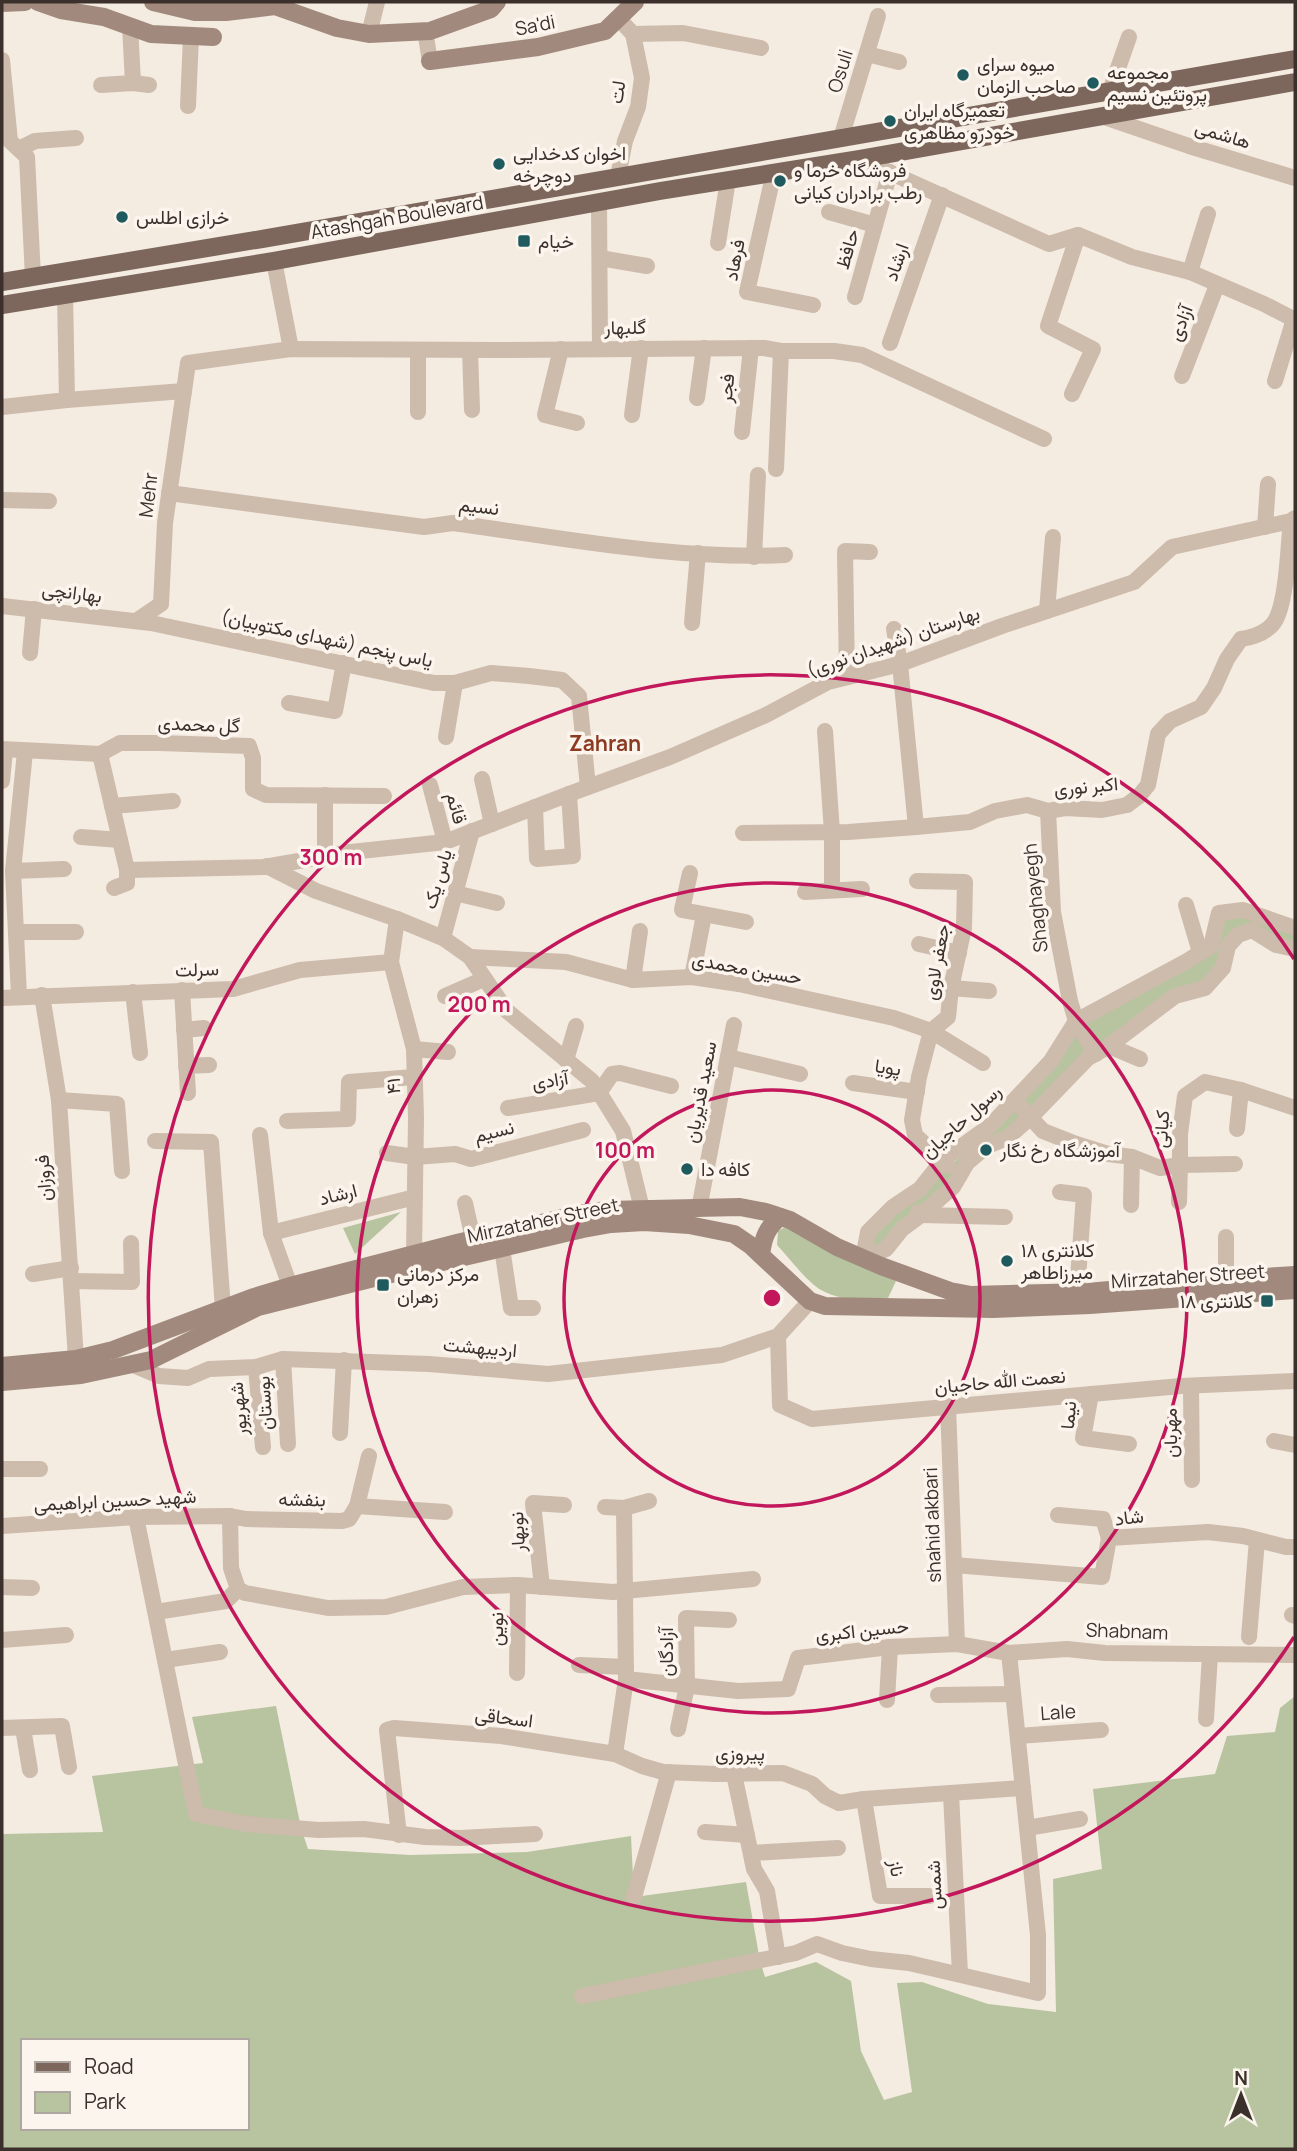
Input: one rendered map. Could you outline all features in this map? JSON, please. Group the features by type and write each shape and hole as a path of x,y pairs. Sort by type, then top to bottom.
{"main road":[{"path":"2,3 25,2"},
{"path":"38,2 61,10 104,17 151,34 214,37"},
{"path":"153,2 181,10 226,12 252,5 275,6 337,28 369,34 425,31 493,4"},
{"name":"Sa'di","path":"430,61 538,47 605,31 635,2"},
{"path":"181,10 184,36"},
{"path":"1274,63 1295,46"},
{"name":"Atashgah Boulevard","path":"2,282 1295,59"},
{"name":"Atashgah Boulevard","path":"2,304 274,261 1295,82"},
{"path":"99,265 90,276 103,289"},
{"path":"33,276 44,284 42,294 35,299"},
{"name":"Mirzataher Street","path":"2,1366 76,1359 123,1346 290,1286 579,1214 607,1210 740,1207 790,1220 863,1258 950,1291 971,1295 1077,1292 1295,1275"},
{"path":"761,1255 769,1225 780,1217"},
{"name":"Mirzataher Street","path":"2,1382 81,1375 133,1365 151,1360 258,1307 583,1229 644,1222 689,1225 734,1234 750,1245 810,1301 825,1306 993,1309 1295,1290"},
{"path":"898,1307 904,1296 906,1275"},
{"path":"154,1334 156,1351 165,1353"},
{"path":"123,1346 132,1351 133,1365"}],"street":[{"path":"369,34 377,2"},
{"name":"Osuli","path":"841,138 878,16"},
{"path":"618,19 633,34 682,33 761,48"},
{"path":"101,85 141,84 130,26"},
{"path":"425,31 430,61"},
{"name":"لت","path":"618,176 625,141 638,107 642,78 633,34"},
{"path":"184,36 188,106"},
{"path":"1110,91 1129,37"},
{"path":"866,54 900,62"},
{"path":"2,60 10,145 27,157 33,276"},
{"name":"هاشمی","path":"1100,115 1189,146 1295,177"},
{"path":"10,145 76,138"},
{"path":"860,159 1049,244 1078,235 1132,257 1190,272 1294,320 1275,381"},
{"name":"فرهاد","path":"774,172 747,292 813,305"},
{"name":"حافظ","path":"855,297 890,172"},
{"path":"718,243 728,180"},
{"name":"ارشاد","path":"890,343 942,195"},
{"path":"599,202 600,348"},
{"path":"829,212 875,225"},
{"path":"1190,272 1208,214"},
{"path":"1072,394 1093,349 1048,326 1078,235"},
{"path":"600,258 647,266"},
{"path":"274,261 291,349"},
{"name":"آزادی","path":"1182,376 1217,285"},
{"path":"65,294 68,400"},
{"path":"632,415 641,348"},
{"path":"697,398 704,348"},
{"name":"گلبهار","path":"188,363 291,349 751,348 834,351 862,355 1044,439"},
{"name":"فجر","path":"742,432 751,348"},
{"path":"418,349 418,412"},
{"path":"561,349 545,415 577,423"},
{"path":"470,350 472,410"},
{"path":"776,469 781,351"},
{"name":"Mehr","path":"136,621 161,604 165,523 188,363"},
{"path":"2,407 184,391"},
{"path":"754,557 758,475"},
{"path":"1265,527 1268,484"},
{"name":"نسیم","path":"169,493 424,527 453,523 660,551 754,557 785,555"},
{"path":"2,500 49,501"},
{"name":"بهارستان (شهیدان نوری)","path":"127,870 267,866 445,842 670,757 766,715 828,682 900,664 1002,625 1134,582 1172,547 1293,520"},
{"name":"اکبر نوری","path":"743,833 832,832 970,822 995,811 1027,804 1048,811 1066,808 1102,810 1127,805 1148,785 1158,734 1170,721 1200,707 1214,688 1227,659 1241,639 1256,636 1274,622 1281,605 1293,520"},
{"path":"1047,611 1053,537"},
{"path":"847,677 845,551 870,552"},
{"path":"692,623 698,553"},
{"name":"بهارانچی","path":"2,606 136,621"},
{"path":"30,653 34,609"},
{"name":"یاس پنجم (شهدای مکتوبیان)","path":"136,621 434,683 454,683 491,673 562,680 579,696 588,787"},
{"path":"894,629 916,827"},
{"path":"289,703 335,711 344,663"},
{"path":"446,737 454,683"},
{"path":"825,731 832,832 832,890"},
{"name":"گل محمدی","path":"100,754 120,743 249,746 253,758 253,789 266,795 384,796"},
{"path":"2,781 3,750 100,754 127,870 128,883 114,888"},
{"path":"19,996 13,871 24,751"},
{"path":"482,779 492,824"},
{"name":"قائم","path":"430,785 445,842"},
{"path":"535,807 537,859 573,856 569,794"},
{"path":"324,857 325,795"},
{"path":"112,806 173,801"},
{"name":"Shaghayegh","path":"1048,811 1053,912 1070,1001 1076,1021 1102,1050"},
{"name":"یاس یک","path":"443,938 472,831"},
{"path":"81,837 120,840"},
{"path":"267,866 316,891 443,938 470,957 507,1011 592,1081 623,1131 642,1209"},
{"path":"13,871 64,869"},
{"path":"690,873 682,910 746,922"},
{"name":"جعفر لاوی","path":"917,881 965,882 964,928 951,988 948,1017 931,1031 912,1120 915,1135 943,1160"},
{"path":"805,892 862,889"},
{"path":"455,893 497,903"},
{"path":"1186,905 1200,952 1211,946 1219,913 1243,911 1295,928"},
{"path":"691,977 704,915"},
{"name":"۴۱","path":"397,919 391,962 414,1049 414,1254"},
{"name":"رسول حاجیان","path":"863,1258 886,1249 902,1229 953,1187 967,1163 987,1146 1007,1138 1047,1102 1088,1058 1175,996 1205,988 1223,968 1228,946 1238,935 1252,930 1276,945 1295,950"},
{"path":"16,932 76,932"},
{"path":"633,980 640,932"},
{"path":"919,944 959,953"},
{"name":"رسول حاجیان","path":"863,1258 868,1232 893,1206 920,1189 943,1160 991,1125 1015,1101 1051,1061 1076,1021 1200,952"},
{"name":"حسین محمدی","path":"470,957 566,962 633,980 691,977 739,984 894,1018 931,1031 983,1063"},
{"name":"سرلت","path":"2,998 233,989 300,970 391,962"},
{"path":"444,996 484,979"},
{"path":"951,988 989,991"},
{"path":"182,990 188,1093"},
{"path":"133,992 140,1053"},
{"name":"فروزان","path":"41,995 59,1100 76,1359"},
{"name":"سعید قدیریان","path":"699,1209 734,1025"},
{"path":"566,1060 576,1026"},
{"path":"184,1030 204,1028"},
{"path":"414,1049 448,1052"},
{"path":"1102,1050 1140,1059"},
{"path":"728,1057 800,1074"},
{"path":"186,1066 209,1065"},
{"path":"599,1093 612,1074 620,1073 671,1086"},
{"path":"287,1121 348,1118 349,1082 414,1077"},
{"path":"1037,1078 1056,1090"},
{"name":"کیانی","path":"1015,1101 1043,1131 1076,1144 1108,1154 1132,1157 1160,1168 1180,1165 1180,1134 1185,1096 1205,1082 1241,1090 1295,1108"},
{"name":"پویا","path":"853,1083 917,1093"},
{"path":"1237,1129 1241,1090"},
{"name":"آزادی","path":"508,1108 599,1093"},
{"path":"59,1100 117,1104 122,1171"},
{"name":"نسیم","path":"415,1157 455,1154 471,1159 583,1130"},
{"path":"260,1135 271,1233 290,1286"},
{"path":"155,1141 211,1142 223,1309"},
{"path":"387,1153 415,1157"},
{"path":"1131,1205 1132,1157"},
{"path":"943,1160 959,1177"},
{"path":"1179,1202 1180,1165 1235,1164"},
{"path":"1060,1192 1084,1195 1077,1292"},
{"name":"ارشاد","path":"271,1233 415,1197"},
{"path":"904,1200 921,1216 1005,1217"},
{"path":"465,1203 473,1240"},
{"path":"1226,1237 1226,1279"},
{"path":"33,1275 72,1275 132,1282 131,1243"},
{"path":"502,1248 511,1308 533,1308"},
{"name":"اردیبهشت","path":"133,1365 159,1376 188,1378 209,1369 256,1367 283,1359 429,1364 548,1374 723,1355 778,1336 810,1301"},
{"name":"نعمت الله حاجیان","path":"778,1336 780,1405 811,1419 1191,1386 1295,1381"},
{"name":"بوستان","path":"283,1359 288,1444"},
{"path":"340,1433 344,1360"},
{"name":"شهریور","path":"256,1367 263,1447"},
{"name":"مهربان","path":"1191,1386 1192,1480"},
{"name":"نیما","path":"1091,1394 1083,1438 1129,1444"},
{"name":"shahid akbari","path":"948,1406 957,1644"},
{"path":"1274,1441 1295,1445"},
{"path":"369,1456 357,1506 444,1512"},
{"path":"2,1469 40,1469"},
{"path":"605,1507 624,1508 649,1501"},
{"name":"نوبهار","path":"542,1587 533,1503 564,1505"},
{"name":"بنفشه","path":"230,1516 246,1519 342,1521 349,1519 357,1506"},
{"path":"615,1754 626,1673 624,1508"},
{"path":"1058,1515 1102,1519 1109,1538"},
{"path":"230,1516 231,1568 238,1589 245,1593 328,1608 386,1607 463,1587 518,1585 613,1592 753,1578"},
{"name":"شهید حسین ابراهیمی","path":"2,1527 136,1517 230,1516"},
{"path":"136,1517 196,1814 246,1824 317,1830 364,1829 399,1835 461,1838 535,1834"},
{"name":"شاد","path":"954,1565 1102,1577 1109,1538 1208,1532 1243,1536 1295,1548"},
{"path":"1249,1637 1257,1540"},
{"name":"نوین","path":"517,1673 518,1585"},
{"path":"2,1587 32,1588"},
{"path":"156,1612 226,1601 238,1589"},
{"name":"آزادگان","path":"687,1686 686,1618 729,1620"},
{"path":"2,1640 66,1634"},
{"name":"حسین اکبری","path":"579,1665 687,1686 738,1691 788,1689 799,1658 890,1647 957,1644"},
{"name":"Shabnam","path":"957,1644 1009,1653 1067,1649 1105,1653 1295,1656"},
{"path":"887,1700 890,1647"},
{"path":"166,1660 220,1652"},
{"path":"582,1996 778,1957 817,1944 842,1953 909,1963 1038,1993 1038,1935 1009,1653"},
{"path":"1206,1719 1210,1655"},
{"path":"678,1730 687,1686"},
{"path":"938,1695 1013,1693"},
{"path":"2,1728 62,1726 69,1767"},
{"path":"23,1728 30,1770"},
{"name":"اسحاقی","path":"399,1835 387,1730 394,1728 501,1736 615,1754"},
{"name":"Lale","path":"1018,1736 1101,1730"},
{"name":"پیروزی","path":"615,1754 642,1766 669,1772 783,1773 812,1784 825,1797 839,1803 1023,1788"},
{"path":"634,1897 669,1772"},
{"path":"734,1774 754,1869 767,1891 778,1957"},
{"name":"شمس","path":"950,1794 960,1974"},
{"name":"ناز","path":"864,1799 880,1896 929,1896"},
{"path":"1027,1828 1080,1819"},
{"path":"705,1832 747,1835"},
{"path":"751,1853 838,1848"}],"green space":[{"path":"1224,915 1242,915 1295,931 1295,946 1254,929 1231,936 1222,968 1106,1045 885,1247 867,1252 872,1235 992,1129 1076,1024 1199,956"},
{"path":"401,1212 355,1254 343,1228"},
{"path":"785,1227 896,1281 888,1298 850,1299 822,1291 804,1276 777,1245 778,1231"},
{"path":"1295,1696 1295,2149 2,2149 2,1834 103,1832 92,1776 203,1763 192,1717 276,1706 301,1828 308,1849 410,1855 527,1852 631,1836 634,1897 746,1882 765,1977 816,1962 851,1981 861,2051 884,2100 912,2092 897,1983 922,1982 988,2004 1056,2012 1053,1879 1102,1869 1093,1789 1215,1774 1227,1736 1275,1732 1280,1708"}],"place":[{"name":"میوه سرای صاحب الزمان","path":"963,75"},
{"name":"مجموعه پروتئین نسیم","path":"1093,83"},
{"name":"تعمیرگاه ایران خودرو مظاهری","path":"890,121"},
{"name":"اخوان کدخدایی دوچرخه","path":"499,164"},
{"name":"فروشگاه خرما و رطب برادران کیانی","path":"780,181"},
{"name":"خرازی اطلس","path":"122,217"},
{"name":"خیام","path":"524,241"},
{"name":"آموزشگاه رخ نگار","path":"986,1150"},
{"name":"کافه دا","path":"687,1169"},
{"name":"کلانتری ۱۸ میرزاطاهر","path":"1007,1261"},
{"name":"مرکز درمانی زهران","path":"383,1285"},
{"name":"کلانتری ۱۸","path":"1267,1301"}],"district":[{"name":"Zahran","path":"605,744"}]}
